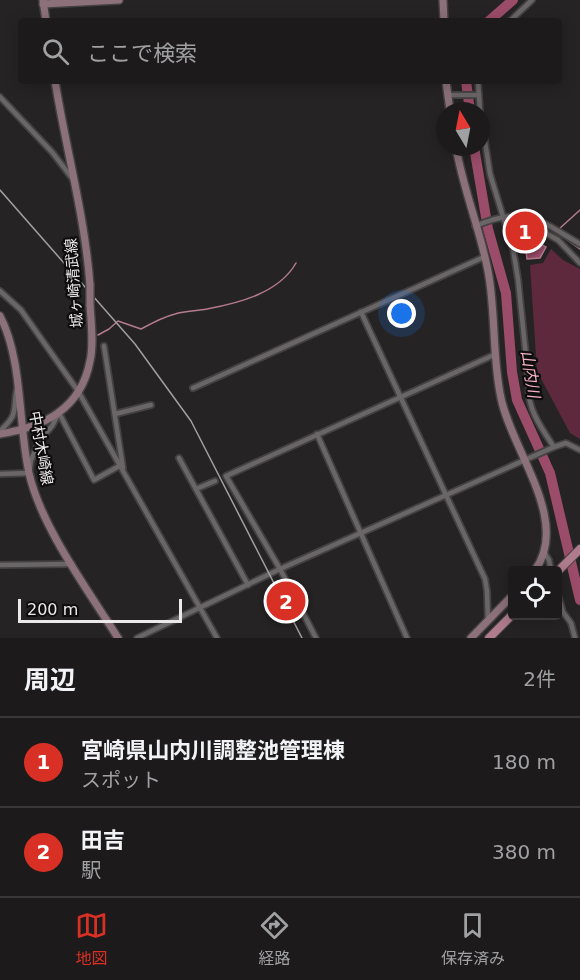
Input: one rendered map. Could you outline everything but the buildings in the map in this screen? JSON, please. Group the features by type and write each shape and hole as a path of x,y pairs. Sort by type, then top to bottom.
{"main road":[{"path":"46,18 43,2 119,0"},
{"path":"443,0 444,18"},
{"name":"城ヶ崎清武線","path":"0,433 24,430 43,423 59,413 78,391 91,359 88,250 72,178 56,84"},
{"path":"446,84 448,102"},
{"path":"457,156 460,172 478,225 484,257 490,291 499,386 505,413 530,459 545,524 547,538 545,554 538,566"},
{"name":"中村木崎線","path":"0,316 10,341 29,473 42,512 118,638"},
{"path":"561,566 580,549"},
{"path":"471,638 508,601"},
{"path":"489,638 508,620"}],"street":[{"path":"513,18 532,0"},
{"path":"478,84 479,102"},
{"path":"447,95 478,95"},
{"path":"0,97 72,178"},
{"path":"487,156 501,216 513,249 518,279 529,385 527,397 552,448"},
{"path":"478,225 501,216 521,216 538,220 580,244"},
{"path":"521,216 520,219 558,240 580,263"},
{"path":"193,388 484,257"},
{"path":"0,291 21,310 78,391 217,638"},
{"path":"362,312 485,579 488,591 488,621"},
{"path":"104,346 122,468"},
{"path":"316,638 280,569 226,476 496,354"},
{"path":"0,433 16,409 17,386"},
{"path":"115,414 151,405"},
{"path":"59,413 94,480 122,468"},
{"path":"0,474 29,473 31,460 40,440 59,413"},
{"path":"317,434 407,638"},
{"path":"137,638 280,569 552,448 566,443 580,448"},
{"path":"179,458 248,585"},
{"path":"196,489 215,481"},
{"path":"545,554 553,566"},
{"path":"0,565 72,564"},
{"path":"562,609 571,623 575,638"}],"shaded area":[{"path":"551,249 563,260 580,269 580,439 570,433 537,371 530,265 543,263"}],"water":[{"path":"525,242 528,245 537,242 546,247 540,258 527,259"}],"waterway":[{"name":"山内川","path":"492,18 513,0"},
{"name":"山内川","path":"466,84 469,102"},
{"name":"山内川","path":"476,156 488,229 506,293 512,372 517,400 550,473 580,600"},
{"path":"559,229 580,210"},
{"path":"557,233 580,249"},
{"path":"98,335 118,321 141,329 175,314 245,300 279,282 296,263"}],"railway":[{"path":"0,190 135,344 191,421 302,638"}],"place":[{"name":"宮崎県山内川調整池管理棟","path":"525,231"},
{"name":"田吉","path":"286,601"}]}
